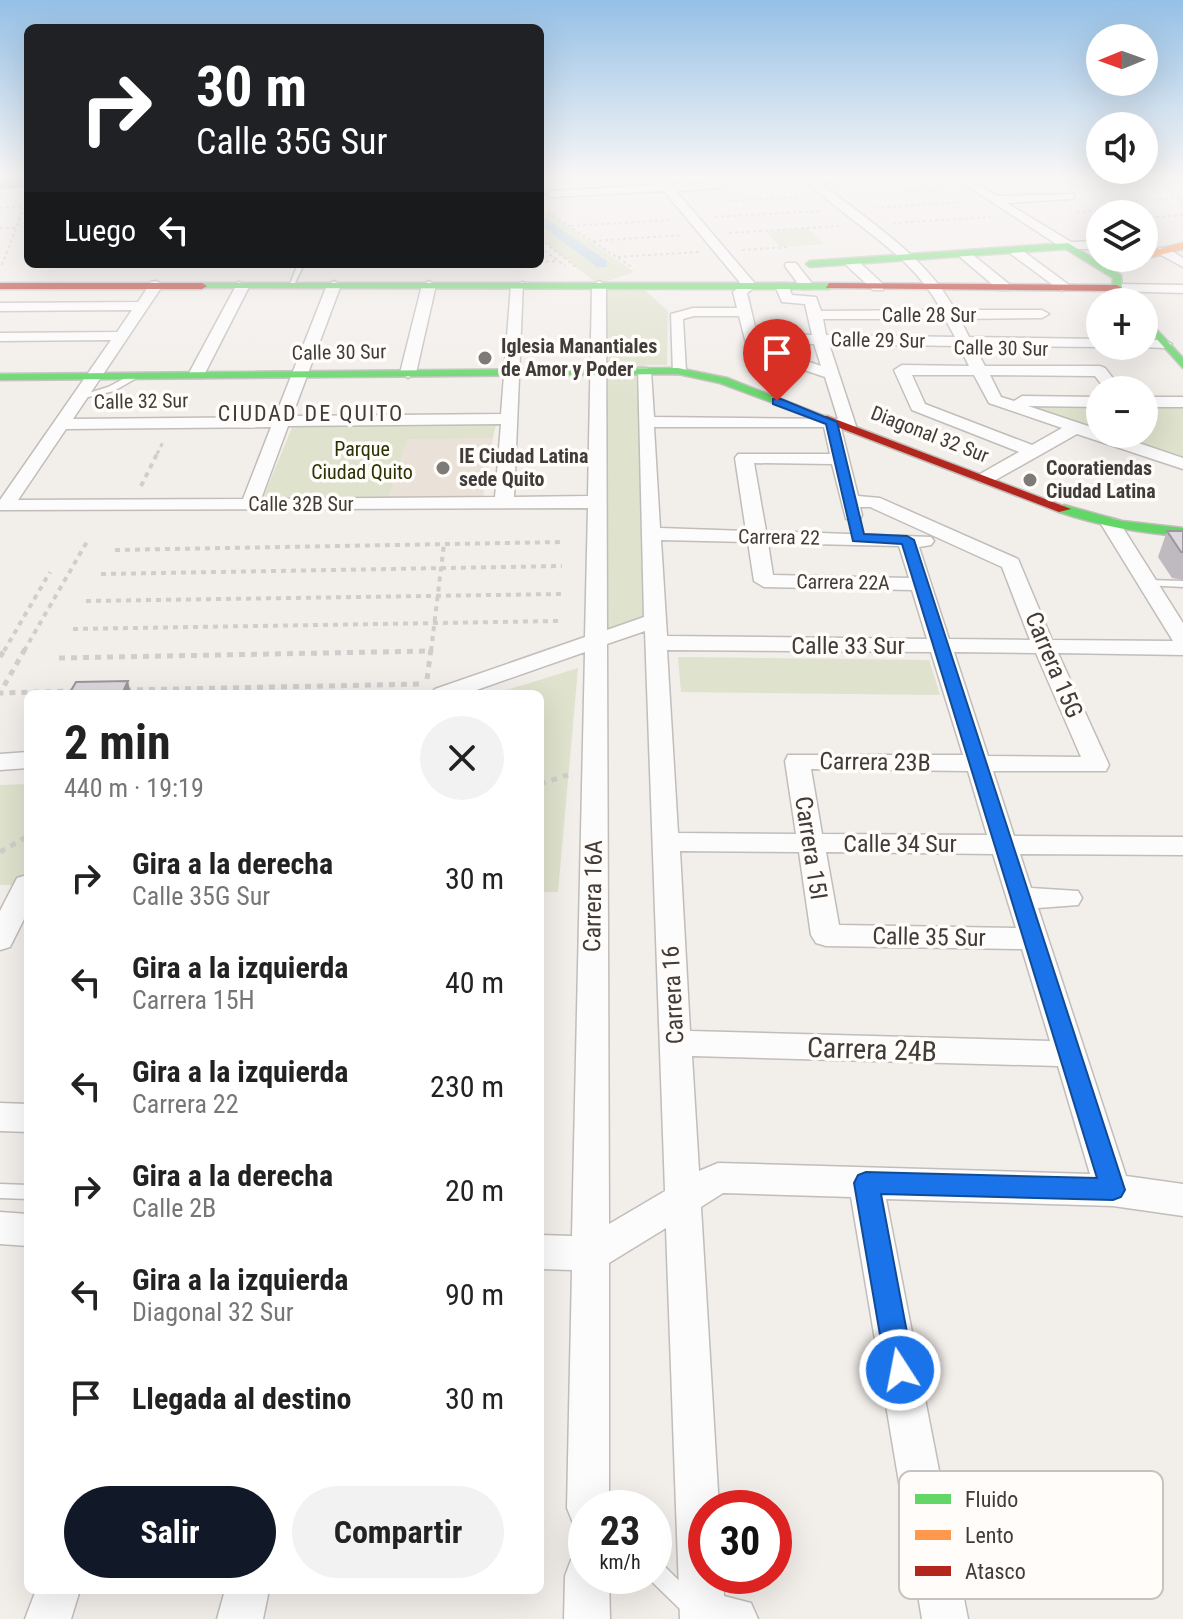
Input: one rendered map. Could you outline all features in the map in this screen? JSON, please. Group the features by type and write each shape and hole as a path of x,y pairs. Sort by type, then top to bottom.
{"street":[{"path":"724,252 750,286"},
{"path":"898,252 936,287 995,400 1183,464"},
{"path":"611,285 643,276 1006,252"},
{"path":"1016,252 1066,288"},
{"path":"964,254 1013,288"},
{"path":"1158,254 1183,263"},
{"path":"851,262 878,287"},
{"path":"778,267 807,286"},
{"path":"1110,272 1118,277 1121,288"},
{"path":"61,424 156,285"},
{"path":"196,375 243,285"},
{"path":"250,504 334,285"},
{"path":"408,373 429,285"},
{"path":"504,503 518,285"},
{"path":"0,286 611,285 1086,290"},
{"name":"Carrera 16A","path":"588,1490 598,371 611,285"},
{"path":"750,286 740,292 752,343 833,375"},
{"path":"782,286 787,299 811,300 816,315 820,339 833,375 840,424 840,459 858,538"},
{"name":"Calle 28 Sur","path":"816,315 1042,314 1013,288"},
{"path":"1158,292 1183,289"},
{"path":"0,307 142,306"},
{"path":"678,371 676,317 682,313 745,312"},
{"path":"0,337 122,336"},
{"path":"1158,336 1182,363"},
{"name":"Calle 29 Sur","path":"752,343 820,339 1086,343"},
{"path":"1158,344 1165,344"},
{"name":"Calle 30 Sur","path":"1033,452 918,407 902,370 1100,371 1104,376"},
{"name":"Carrera 16","path":"643,371 681,1199 714,1618"},
{"name":"Calle 30 Sur","path":"0,377 678,371"},
{"name":"Diagonal 32 Sur","path":"678,371 723,380 1074,514 1111,524"},
{"path":"995,400 1086,402"},
{"path":"1158,402 1183,402"},
{"name":"Calle 32 Sur","path":"61,424 509,419"},
{"path":"646,422 840,424"},
{"name":"Calle 32B Sur","path":"61,424 5,506 597,502"},
{"path":"986,478 1077,427"},
{"path":"757,537 744,458 840,459"},
{"path":"849,501 873,502 964,542"},
{"path":"1111,524 1183,532"},
{"path":"1111,524 1183,640"},
{"name":"Carrera 22","path":"651,534 964,542"},
{"name":"Carrera 22A","path":"757,537 764,581 921,584"},
{"path":"907,540 1113,1190"},
{"name":"Carrera 15G","path":"964,542 1011,563 1044,647 1097,765"},
{"name":"Calle 33 Sur","path":"458,690 596,643 656,632 941,646 1183,648"},
{"path":"0,762 24,760"},
{"name":"Carrera 23B","path":"797,761 1097,765"},
{"name":"Carrera 15I","path":"797,761 826,935"},
{"name":"Calle 34 Sur","path":"666,842 1183,846"},
{"path":"0,939 24,891"},
{"path":"1020,898 1068,898"},
{"name":"Calle 35 Sur","path":"826,935 1033,939"},
{"name":"Carrera 24B","path":"675,1043 1070,1054"},
{"path":"0,1117 24,1118"},
{"path":"544,1252 591,1254 718,1178 1113,1190 1183,1200"},
{"path":"866,1183 918,1471"},
{"path":"0,1228 24,1230"},
{"path":"48,1619 57,1594"},
{"path":"240,1619 246,1594"},
{"path":"587,1594 587,1619"},
{"path":"941,1599 945,1619"}],"lane":[{"path":"291,285 299,268"},
{"path":"80,397 111,389 136,376"},
{"path":"1148,583 1183,584"},
{"path":"0,1191 24,1192"},
{"path":"672,1584 714,1618"}],"path":[{"path":"546,252 570,270"},
{"path":"559,252 611,285"},
{"path":"608,252 643,276"},
{"path":"544,262 558,261"},
{"path":"131,505 173,423"},
{"path":"0,693 88,540"},
{"path":"115,550 562,542"},
{"path":"123,690 426,684 444,544"},
{"path":"101,574 562,566"},
{"path":"0,657 50,572"},
{"path":"86,601 561,594"},
{"path":"73,629 560,621"},
{"path":"59,658 430,651"},
{"path":"0,693 24,692"},
{"path":"544,783 568,775"},
{"path":"0,852 24,838"}],"shaded area":[{"name":"IE Ciudad Latina sede Quito","path":"407,438 493,438 483,497 388,499"}],"green space":[{"path":"556,252 604,252 634,272 602,283 639,285 668,311 667,365 645,365 655,620 601,630 599,285"},
{"path":"1016,403 1086,404 1086,427"},
{"path":"1158,405 1183,406 1183,461 1146,448 1158,448"},
{"name":"Parque Ciudad Quito","path":"496,424 493,438 407,439 388,499 263,498 293,425"},
{"path":"678,657 929,660 940,695 681,692"},
{"path":"578,668 558,892 544,892 544,690 507,690"},
{"path":"24,784 24,885 0,885 0,785"}],"building":[{"path":"1167,531 1183,531 1183,552 1181,552"},
{"path":"128,681 124,690 71,690 76,682"}],"waterway":[{"path":"585,252 602,264"}],"traffic: fast":[{"path":"810,264 988,252"},
{"path":"1077,252 1118,277 1117,288"},
{"path":"202,286 829,286"},
{"path":"1158,336 1183,365"},
{"path":"0,377 678,371 723,380 823,418"},
{"path":"1064,509 1122,525 1183,532"}],"traffic: jam":[{"path":"0,286 202,286"},
{"path":"829,286 1117,288"},
{"path":"823,418 1064,509"}],"place":[{"name":"Iglesia Manantiales de Amor y Poder","path":"485,358"},
{"name":"IE Ciudad Latina sede Quito","path":"443,468"},
{"name":"Cooratiendas Ciudad Latina","path":"1030,480"}],"district":[{"name":"CIUDAD DE QUITO","path":"311,413"}],"route":[{"path":"777,401 831,422 858,538 907,540 1113,1190 866,1183 900,1370"}]}
